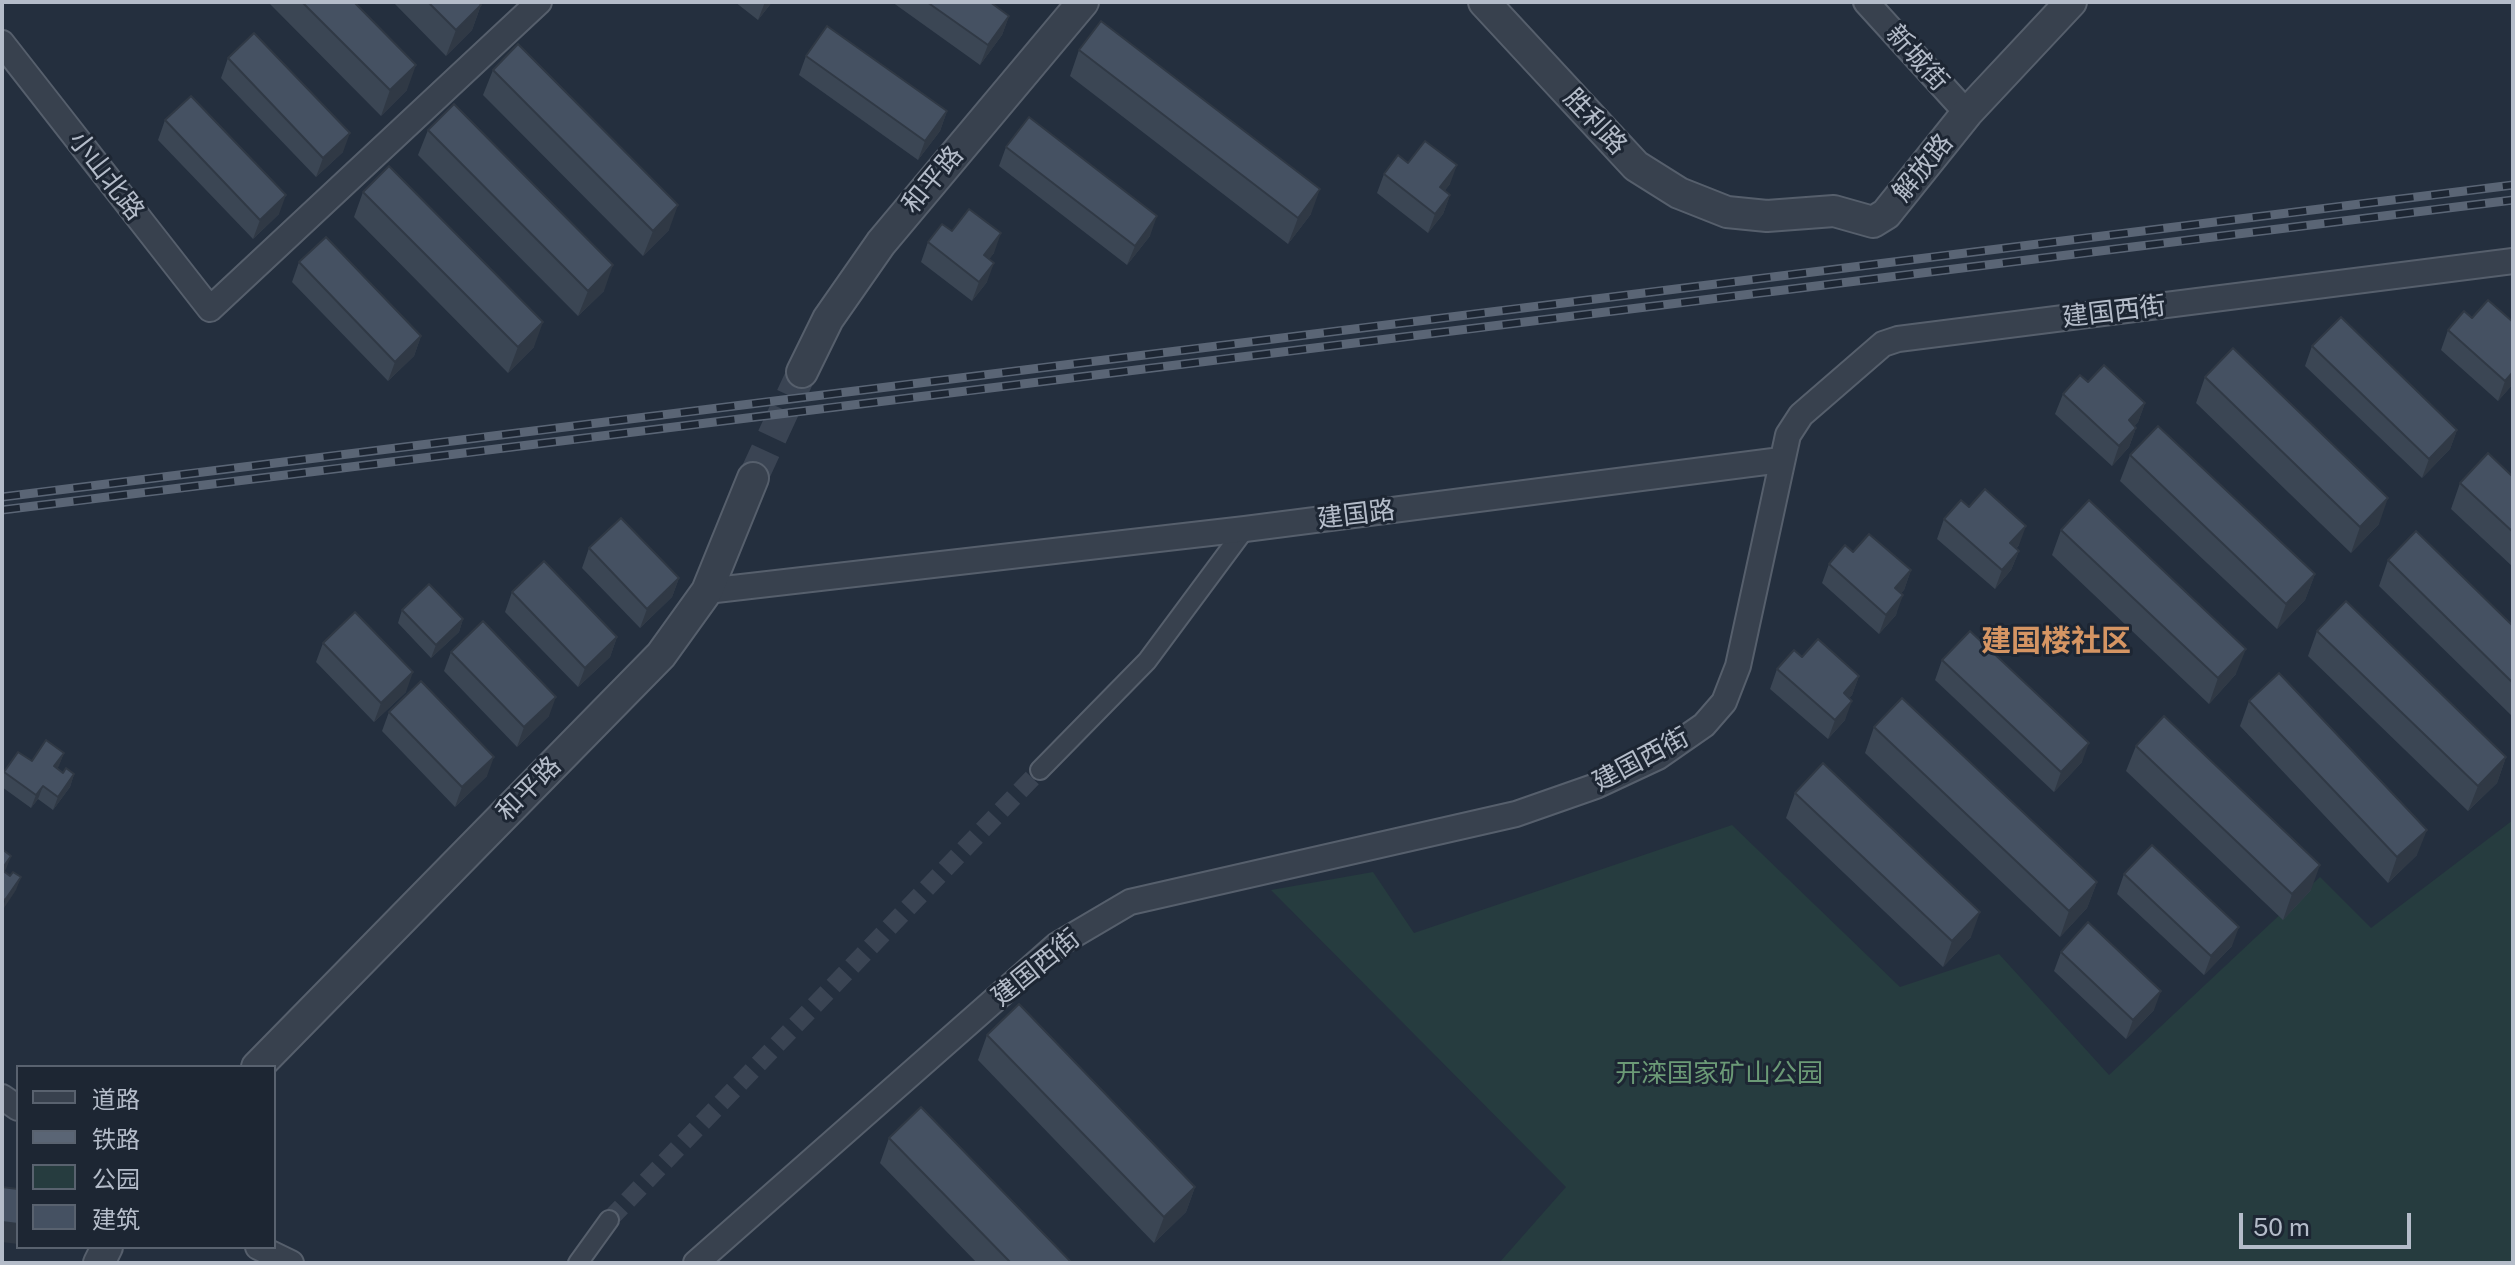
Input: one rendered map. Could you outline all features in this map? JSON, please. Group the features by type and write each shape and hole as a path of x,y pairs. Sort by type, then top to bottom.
{"street":[{"name":"小山北路","path":"2,43 210,309 539,2"},
{"name":"和平路","path":"802,372 828,319 881,243 1083,2"},
{"name":"胜利路","path":"1484,2 1636,166 1679,193 1727,212"},
{"name":"新城街","path":"1866,2 1967,113"},
{"name":"解放路","path":"1727,212 1767,216 1834,211 1873,222 1886,214 1967,113 2071,2"},
{"name":"建国西街","path":"696,1263 1057,945 1130,902 1516,814 1621,775 1658,757 1704,725 1724,702 1738,666 1788,435 1801,415 1883,344 1898,339 2513,261"},
{"name":"建国路","path":"707,591 1245,529 1781,460"},
{"name":"和平路","path":"259,1065 661,655 707,591 753,478"},
{"path":"1040,770 1147,661 1245,529"},
{"path":"578,1263 609,1220"},
{"path":"262,1249 291,1263"}],"green space":[{"name":"开滦国家矿山公园","path":"2513,820 2513,1263 1499,1263 1566,1187 1271,890 1373,872 1414,933 1732,825 1900,987 1999,954 2109,1075 2320,877 2371,928"}],"building":[{"path":"302,2 354,2 416,65 390,90"},
{"path":"428,2 479,2 481,5 456,30"},
{"path":"927,2 990,2 1009,16 988,45"},
{"path":"1101,21 1320,189 1298,218 1079,50"},
{"path":"827,26 947,111 925,141 806,56"},
{"path":"254,33 350,133 323,158 228,58"},
{"path":"518,44 678,205 653,231 493,70"},
{"path":"191,96 286,195 260,220 165,120"},
{"path":"454,104 613,265 588,291 428,130"},
{"path":"1029,117 1157,216 1135,246 1006,147"},
{"path":"1425,141 1457,165 1440,187 1450,195 1435,214 1384,174 1398,155 1408,163"},
{"path":"389,166 543,322 518,347 363,192"},
{"path":"969,209 1001,233 984,255 994,263 979,282 928,242 942,224 952,231"},
{"path":"326,237 421,336 395,362 299,262"},
{"path":"2488,300 2513,322 2513,372 2505,381 2448,330 2464,311 2472,318"},
{"path":"2341,317 2457,430 2429,459 2312,346"},
{"path":"2233,348 2388,498 2360,527 2205,377"},
{"path":"2104,365 2145,403 2129,420 2136,428 2119,446 2063,394 2080,375 2088,382"},
{"path":"2158,426 2315,574 2286,604 2130,455"},
{"path":"2488,453 2513,477 2513,532 2460,483"},
{"path":"1985,489 2026,526 2010,543 2019,551 2002,570 1944,519 1961,500 1969,507"},
{"path":"2089,500 2246,649 2218,678 2061,530"},
{"path":"621,518 679,578 647,609 589,548"},
{"path":"2416,531 2513,626 2513,683 2388,560"},
{"path":"1869,534 1911,570 1895,588 1903,595 1886,615 1829,564 1845,545 1853,552"},
{"path":"544,561 617,637 585,668 512,592"},
{"path":"429,584 463,619 436,645 402,610"},
{"path":"2346,601 2506,757 2478,786 2317,631"},
{"path":"355,612 413,672 381,703 323,643"},
{"path":"483,621 556,697 524,727 451,652"},
{"path":"1970,631 2089,743 2061,772 1942,660"},
{"path":"1818,639 1859,676 1844,693 1852,701 1835,720 1777,669 1794,650 1802,657"},
{"path":"2279,673 2427,830 2397,857 2249,701"},
{"path":"421,681 494,757 462,787 389,712"},
{"path":"1902,698 2097,882 2069,911 1874,727"},
{"path":"2164,716 2320,865 2292,894 2136,746"},
{"path":"46,740 64,753 54,766 63,773 66,768 74,774 58,797 43,786 36,795 4,772 18,752 32,761"},
{"path":"1823,763 1980,912 1952,941 1795,793"},
{"path":"2152,845 2239,927 2211,956 2124,874"},
{"path":"2,849 11,856 2,869"},
{"path":"2,870 10,876 13,872 21,877 5,900 2,898"},
{"path":"2088,922 2161,991 2133,1020 2061,952"},
{"path":"1019,1004 1195,1187 1164,1217 987,1035"},
{"path":"921,1107 1072,1263 1011,1263 889,1138"},
{"path":"2,1187 16,1189 16,1224 2,1222"}],"tunnel":[{"path":"753,478 802,372"},
{"path":"609,1220 1040,770"}],"railway":[{"path":"2,497 2513,185"},
{"path":"2,510 2513,200"}],"district":[{"name":"建国楼社区","path":"2056,642"}]}
